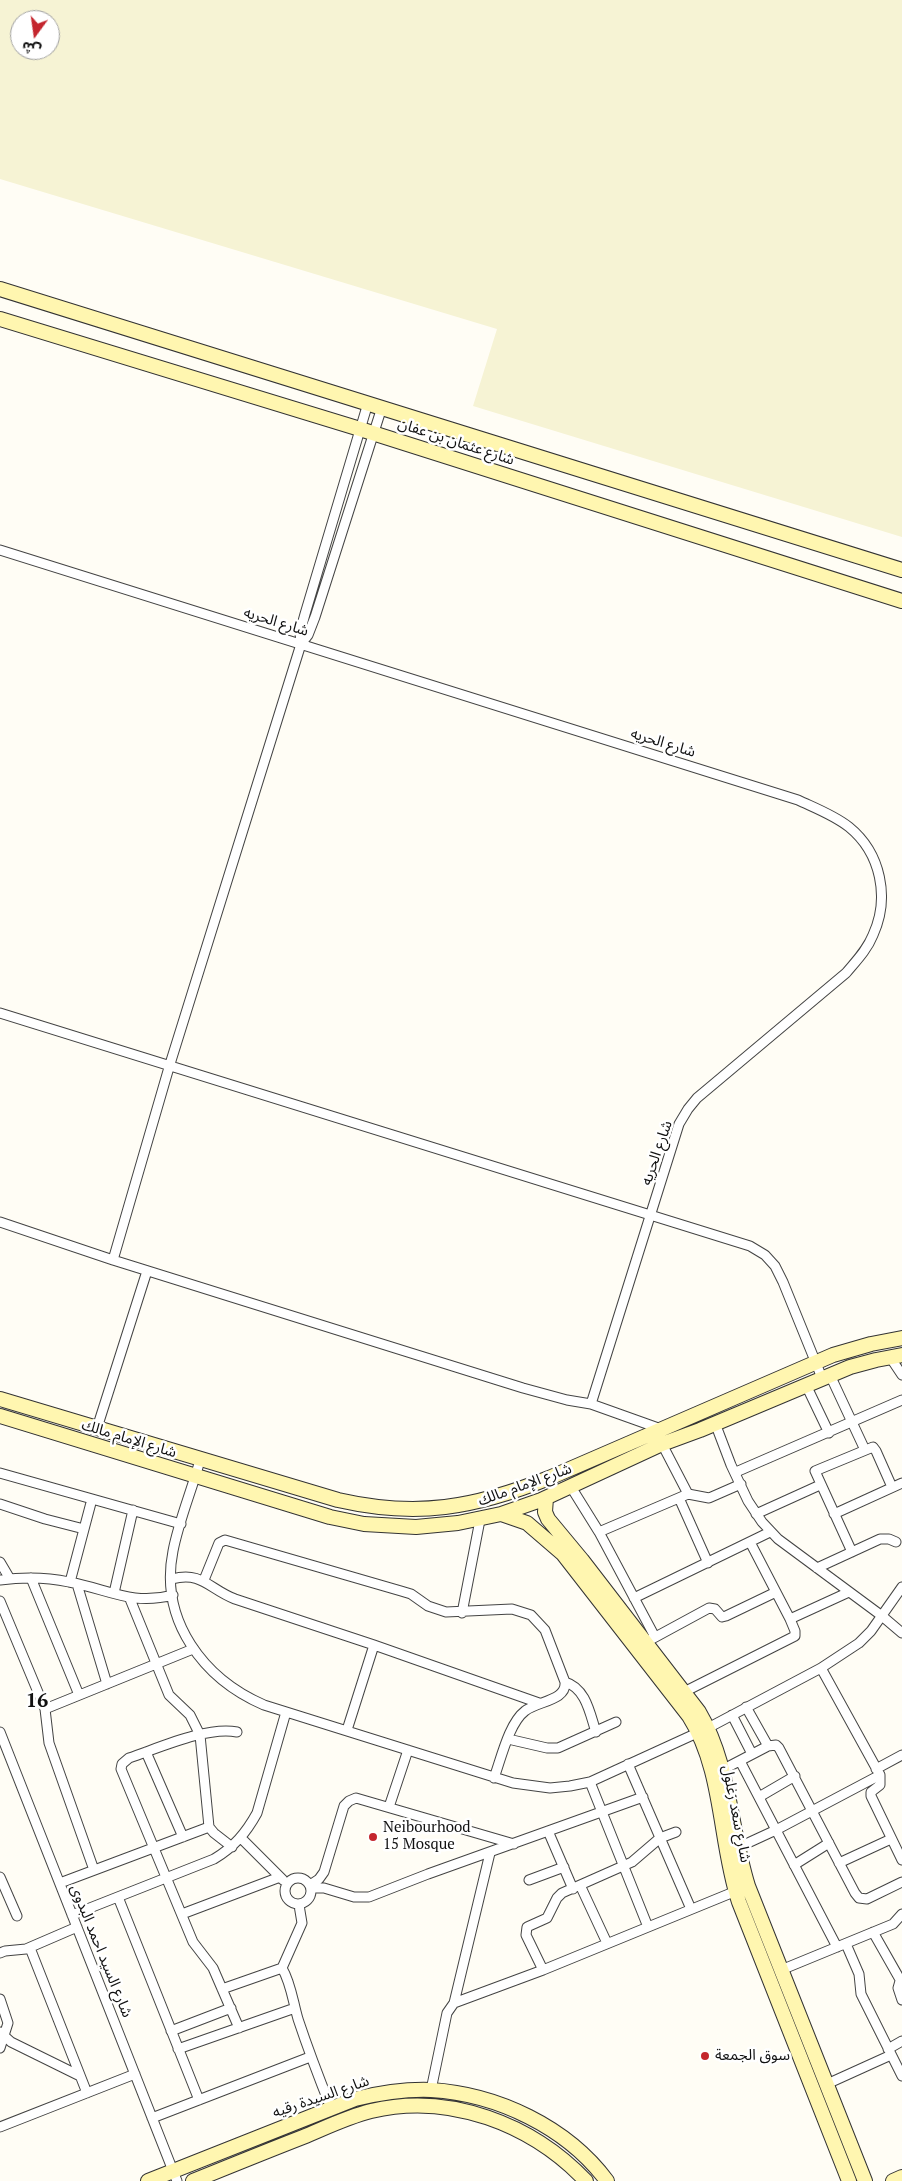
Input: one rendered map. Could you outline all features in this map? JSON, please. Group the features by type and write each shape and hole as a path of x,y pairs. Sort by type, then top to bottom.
{"street":[{"name":"شارع عثمان بن عفان","path":"0,289 902,570"},
{"name":"شارع عثمان بن عفان","path":"0,319 367,431 902,601"},
{"path":"113,1260 170,1064 301,644 308,634 315,617 367,431 368,403"},
{"path":"301,644 300,632 304,614 367,431 382,407"},
{"name":"شارع الحريه","path":"0,550 798,800 825,812 850,828 869,850 879,870 882,889 874,934 862,955 846,973 697,1098 679,1124 591,1404"},
{"path":"0,1012 750,1246 765,1255 775,1266 784,1282 816,1362 852,1423 865,1450"},
{"path":"0,1222 147,1271 523,1388 567,1400 591,1404 661,1429"},
{"path":"98,1428 147,1271"},
{"name":"شارع الإمام مالك","path":"0,1398 200,1460 358,1505 399,1510 441,1509 506,1495 816,1362 852,1349 902,1338"},
{"path":"896,1356 902,1375"},
{"name":"شارع الإمام مالك","path":"0,1416 330,1517 364,1524 416,1527 480,1520 546,1498 662,1444 806,1385 863,1363 896,1356"},
{"path":"806,1385 829,1433"},
{"path":"735,1398 734,1409 742,1412"},
{"path":"736,1472 902,1400"},
{"path":"693,1415 703,1422 700,1430"},
{"path":"715,1423 731,1465 756,1514 770,1532 902,1633"},
{"path":"662,1444 684,1496 708,1562"},
{"path":"852,1552 815,1475 815,1471 871,1447 875,1449 892,1487"},
{"path":"200,1460 173,1551 172,1579 173,1596 180,1623 193,1649 210,1670 234,1690 264,1705 494,1778 532,1786 550,1788 590,1782 703,1730 821,1668 859,1643 882,1616 902,1587"},
{"path":"0,1473 181,1524"},
{"path":"834,1514 902,1483"},
{"path":"599,1532 684,1496 708,1498 741,1484"},
{"path":"756,1514 820,1485"},
{"path":"571,1487 599,1532 634,1598 651,1639 709,1608 715,1609 722,1617 776,1592"},
{"name":"شارع سعد زغلول","path":"546,1498 544,1505 548,1519 651,1639 684,1692 700,1712 709,1760 741,1888 849,2181"},
{"path":"92,1499 84,1529 74,1583 107,1684"},
{"path":"0,1504 45,1519 84,1529"},
{"path":"114,1593 133,1510"},
{"name":"شارع سعد زغلول","path":"501,1514 527,1523 563,1554 689,1716 715,1744 737,1848 741,1888 781,1970 865,2181"},
{"path":"462,1613 480,1520"},
{"path":"634,1598 770,1532"},
{"path":"817,1568 880,1539 889,1539 896,1542"},
{"path":"204,1580 219,1543 225,1540 401,1591 438,1610 462,1613 512,1609 531,1615 545,1630 566,1682 566,1689 562,1694 523,1712 514,1724 494,1778"},
{"path":"684,1692 794,1638 796,1633 790,1619 750,1542"},
{"path":"0,1562 10,1579"},
{"path":"172,1579 182,1576 204,1580 219,1592 235,1600 374,1645 539,1703"},
{"path":"0,1580 31,1578 74,1583 130,1599 159,1599 173,1596"},
{"path":"31,1578 79,1695"},
{"path":"790,1619 849,1592"},
{"path":"130,1599 169,1695 190,1715 200,1735 209,1827 214,1834 232,1847"},
{"path":"0,1601 45,1709 48,1743 94,1870"},
{"path":"347,1730 374,1645"},
{"path":"45,1709 193,1649"},
{"path":"821,1668 878,1772 880,1784 871,1792 871,1796 902,1860"},
{"path":"566,1682 572,1684 582,1694 596,1732"},
{"path":"746,1707 768,1746"},
{"path":"72,1916 214,1859 232,1847 241,1838 256,1813 286,1712"},
{"path":"732,1715 752,1754"},
{"path":"508,1739 552,1748 596,1732 616,1722"},
{"path":"237,1732 219,1730 146,1752 124,1760 121,1769 193,1942 213,1968 239,2028"},
{"name":"شارع السيد احمد البدوى","path":"0,1732 175,2176"},
{"path":"722,1770 768,1746 776,1746 779,1748 813,1809 855,1893 863,1899 902,1882"},
{"path":"389,1807 408,1750"},
{"path":"146,1752 183,1837"},
{"path":"737,1848 776,1830 878,1772 902,1755"},
{"path":"740,1761 794,1865 859,1974 861,1994 902,2076"},
{"path":"628,1764 691,1909"},
{"path":"759,1797 795,1776"},
{"path":"590,1782 648,1927"},
{"path":"514,1844 360,1798 353,1799 346,1803 343,1809 324,1872 311,1887 309,1899 300,1905 292,1903 287,1898 285,1891 287,1884 297,1878 305,1880 311,1887 324,1888 354,1897 369,1898 428,1874 490,1853 514,1844 548,1831 602,1813 643,1797"},
{"path":"60,1883 209,1827"},
{"path":"548,1831 564,1867 607,1943"},
{"path":"543,1970 526,1935 526,1930 547,1918 557,1898 576,1887 624,1866 640,1856 660,1838 676,1832"},
{"path":"241,1838 287,1884"},
{"path":"839,1863 891,1838"},
{"path":"794,1865 829,1842"},
{"path":"431,2090 447,2013 454,2003 490,1853"},
{"path":"529,1880 564,1867"},
{"path":"0,1877 17,1916"},
{"path":"182,1914 280,1877"},
{"path":"454,2003 543,1970 741,1888"},
{"path":"118,1897 198,2100"},
{"path":"222,1989 282,1968 302,1923 300,1905"},
{"path":"781,1970 893,1924 902,1914"},
{"path":"0,1953 30,1948 77,1926"},
{"path":"874,1932 901,1982 898,1988 902,2000"},
{"path":"30,1948 87,2093"},
{"path":"282,1968 287,1974 310,2057 330,2108"},
{"path":"0,1999 8,2023 2,2034 0,2048"},
{"path":"171,2031 230,2008"},
{"path":"178,2050 295,2008"},
{"path":"2,2034 11,2042 80,2076"},
{"path":"826,2084 890,2052 902,2042"},
{"path":"152,2118 310,2057"},
{"path":"0,2127 135,2074"},
{"name":"شارع السيدة رقيه","path":"148,2181 175,2176 330,2108 380,2093 431,2090 471,2096 494,2102 524,2114 567,2141 607,2181"},
{"name":"شارع السيدة رقيه","path":"194,2181 352,2117 372,2111 414,2106 463,2111 511,2126 554,2151 586,2181"},
{"path":"836,2148 850,2143"}],"shaded area":[{"path":"0,0 902,0 902,537 473,406 497,329 0,179"}],"place":[{"name":"Neibourhood 15 Mosque","path":"373,1837"},
{"name":"سوق الجمعة","path":"705,2056"}],"district":[{"name":"16","path":"37,1701"}]}
